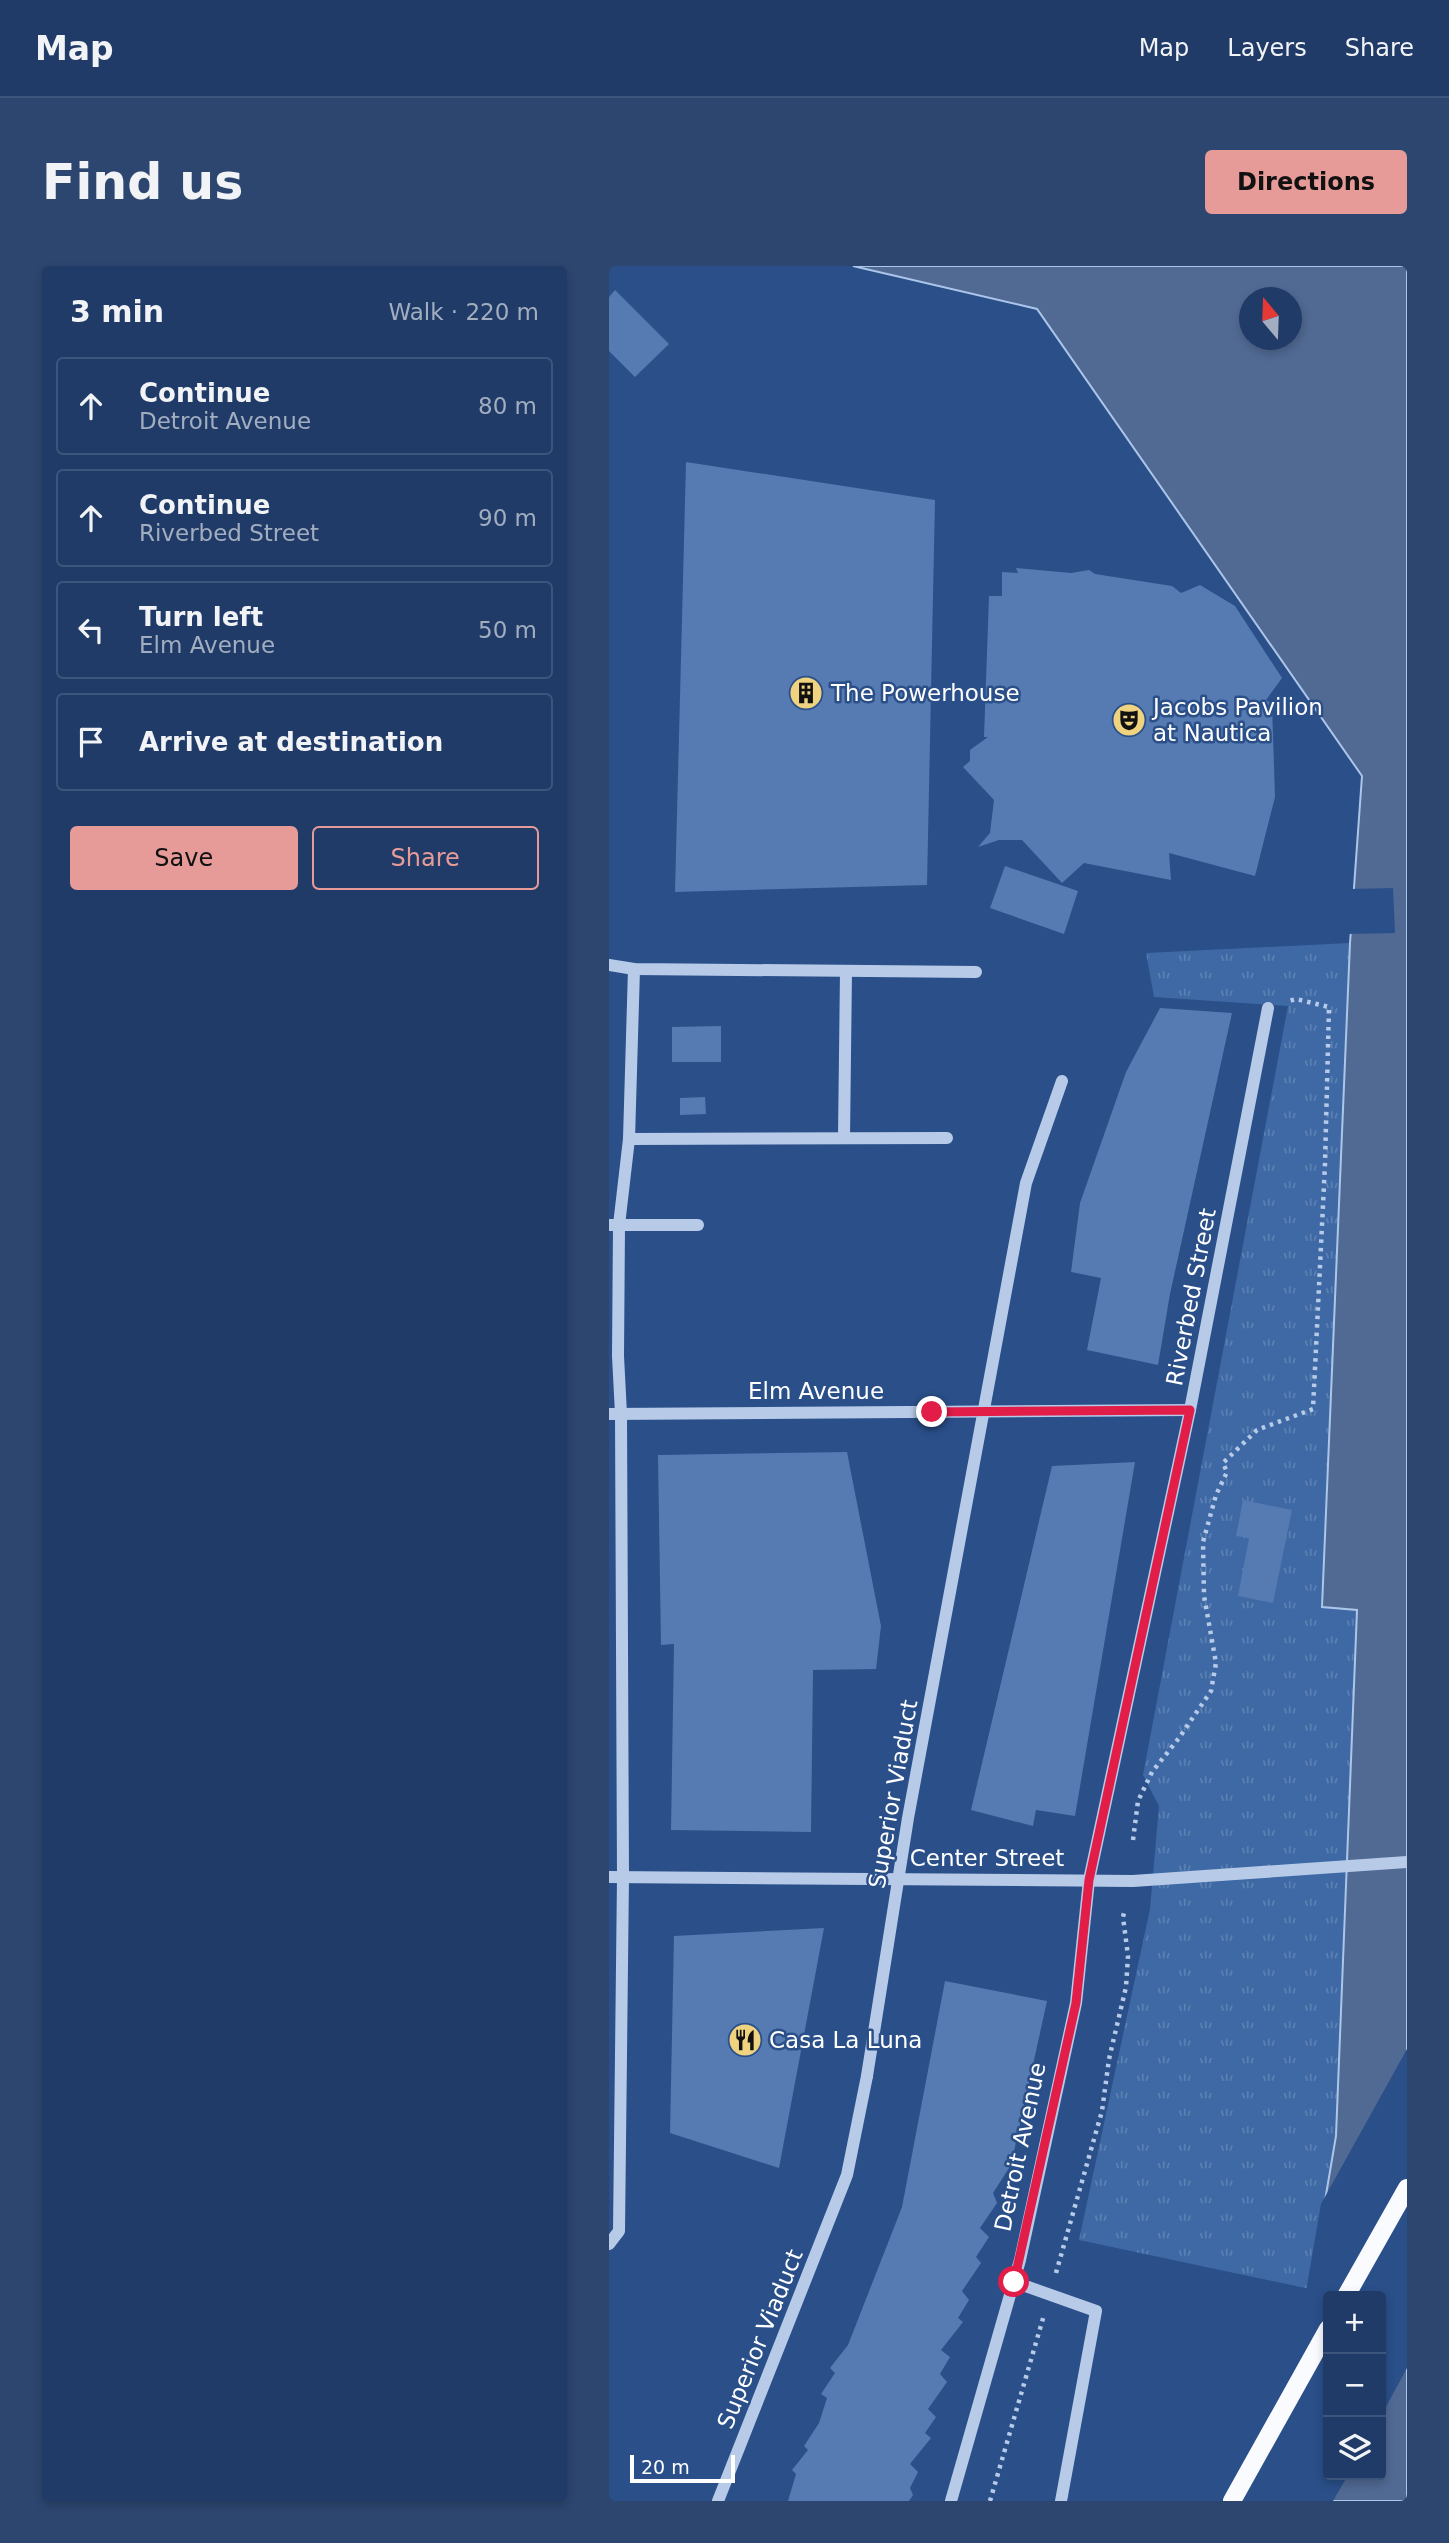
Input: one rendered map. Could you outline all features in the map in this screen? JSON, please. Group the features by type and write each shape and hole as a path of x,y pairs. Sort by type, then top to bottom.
{"main road":[{"path":"1349,2291 1407,2188"},
{"path":"1232,2501 1323,2338"}],"street":[{"path":"609,965 634,969 976,972"},
{"path":"609,2245 619,2231 623,1877 615,1414 618,1356 614,1225 629,1139 634,969"},
{"path":"844,1138 846,971"},
{"name":"Riverbed Street","path":"1089,1880 1190,1410 1268,1008"},
{"name":"Superior Viaduct","path":"718,2501 846,2175 867,2076 908,1818 1026,1183 1062,1081"},
{"path":"629,1139 947,1138"},
{"path":"614,1225 698,1225"},
{"name":"Elm Avenue","path":"615,1414 1190,1410"},
{"name":"Center Street","path":"609,1877 1133,1881 1407,1862"},
{"name":"Detroit Avenue","path":"951,2501 1014,2282 1076,2003 1089,1880"},
{"path":"1014,2282 1096,2311 1061,2501"}],"path":[{"path":"1133,1840 1138,1801 1152,1772 1211,1691 1216,1663 1204,1596 1203,1542 1216,1495 1227,1472 1223,1463 1257,1430 1313,1409 1325,1164 1329,1007 1296,999 1268,1008"},
{"path":"990,2501 1102,2111 1109,2059 1126,1987 1128,1956 1123,1917 1125,1909"}],"green space":[{"path":"1350,943 1322,1607 1357,1610 1336,2136 1310,2289 1079,2240 1150,1909 1159,1806 1143,1775 1288,1006 1154,997 1146,953"}],"shaded area":[{"path":"853,266 1407,266 1407,2501 1274,2501 1336,2136 1357,1610 1322,1607 1350,943 1362,776 1037,309"}],"pier":[{"path":"1393,888 1395,933 1347,934 1350,889"},
{"path":"1407,2049 1407,2368 1386,2407 1386,2291 1323,2291 1323,2480 1345,2480 1333,2501 1270,2501 1321,2204"}],"building":[{"path":"615,290 669,344 635,377 609,351 609,297"},
{"name":"The Powerhouse","path":"686,462 935,500 927,885 675,892"},
{"name":"Jacobs Pavilion at Nautica","path":"1016,568 1071,573 1089,570 1095,574 1172,586 1181,593 1200,585 1235,606 1282,678 1266,700 1272,704 1275,797 1255,876 1169,853 1171,880 1084,863 1062,883 1022,840 999,840 978,847 990,833 994,800 963,767 970,761 970,750 988,737 984,737 989,596 1002,596 1002,572 1018,573"},
{"path":"1005,866 1078,891 1064,934 990,908"},
{"path":"1160,1008 1232,1013 1170,1294 1158,1365 1087,1350 1101,1278 1071,1272 1080,1203 1126,1072"},
{"path":"721,1026 721,1062 672,1062 672,1027"},
{"path":"705,1097 706,1114 680,1115 680,1098"},
{"path":"847,1452 881,1626 876,1669 813,1670 811,1832 671,1830 674,1644 661,1645 658,1455"},
{"path":"1135,1462 1075,1816 1036,1810 1033,1826 971,1810 1052,1466"},
{"path":"1243,1500 1292,1510 1273,1603 1238,1596 1249,1538 1236,1536"},
{"path":"824,1928 779,2168 670,2133 674,1936"},
{"path":"945,1981 1047,2001 1011,2165 993,2193 997,2203 980,2228 989,2237 976,2257 981,2263 962,2291 969,2300 958,2318 963,2322 941,2350 950,2357 940,2374 947,2382 928,2409 936,2417 925,2433 931,2438 910,2464 918,2472 910,2488 913,2495 909,2501 788,2501 796,2474 792,2470 808,2450 804,2446 819,2423 827,2398 821,2394 835,2373 830,2368 848,2345 902,2207"}],"place":[{"name":"The Powerhouse","path":"806,693"},
{"name":"Jacobs Pavilion at Nautica","path":"1129,720"},
{"name":"Casa La Luna","path":"745,2040"}],"route":[{"path":"932,1412 1190,1410 1089,1880 1076,2003 1014,2282"}]}
